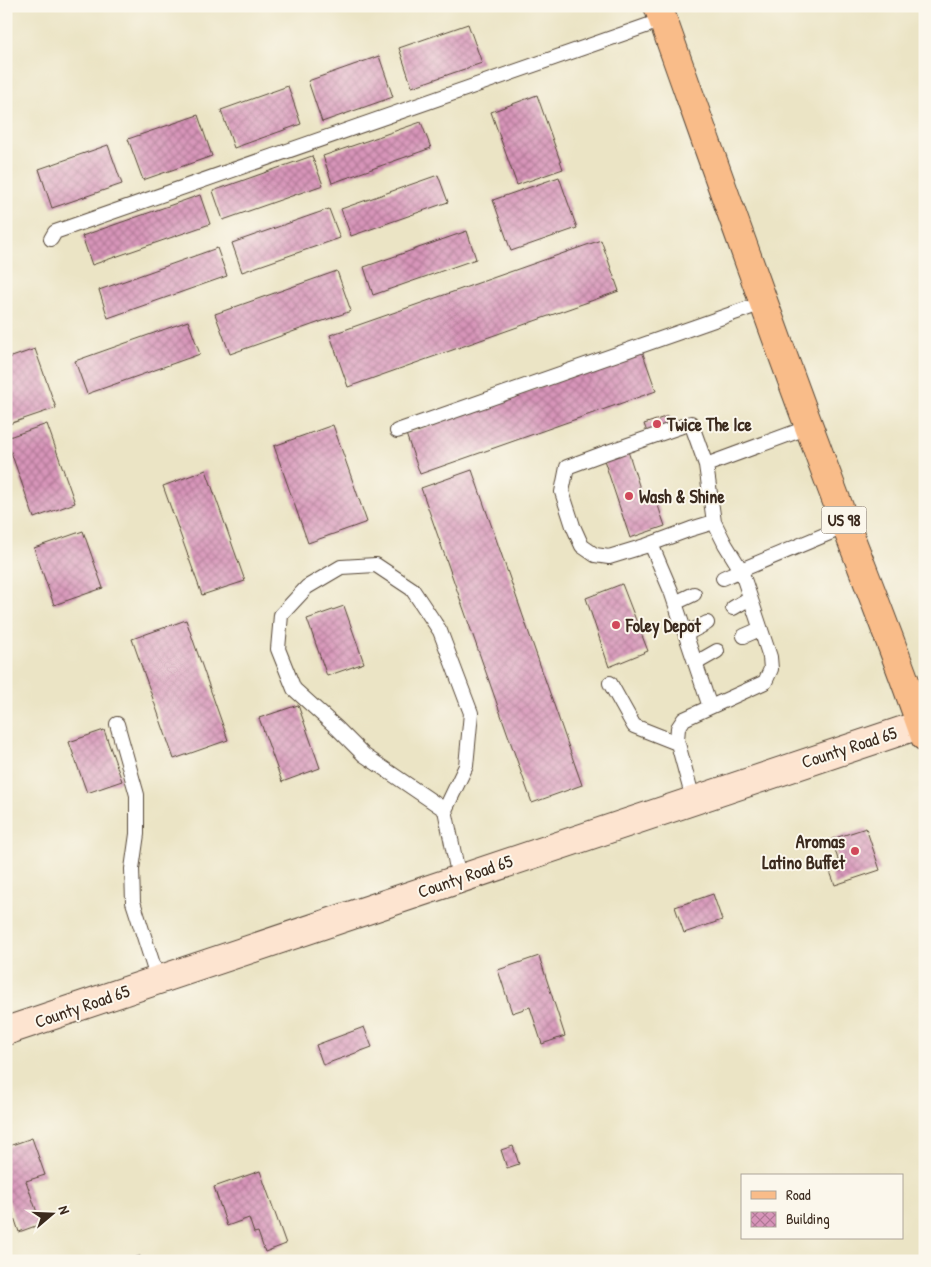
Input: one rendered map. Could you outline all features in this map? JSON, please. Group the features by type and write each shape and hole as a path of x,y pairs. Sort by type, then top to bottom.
{"main road":[{"name":"US 98","path":"661,13 763,303 923,728"}],"street":[{"name":"County Road 65","path":"6,1031 693,799 923,728"}],"lane":[{"path":"51,239 55,232 661,13"},
{"path":"396,431 763,303"},
{"path":"693,799 676,740 678,728 684,719 765,682 771,669 770,657 741,570 714,522 706,465 691,423 567,467 562,492 582,546 595,556 609,557 714,522"},
{"path":"706,465 809,427"},
{"path":"723,578 846,526"},
{"path":"651,544 675,602 710,707"},
{"path":"445,810 364,755 294,689 278,649 281,615 307,587 341,567 376,565 412,589 440,631 471,713 466,766 445,810 459,878"},
{"path":"675,602 694,594"},
{"path":"733,608 750,598"},
{"path":"686,634 707,623"},
{"path":"744,636 760,629"},
{"path":"696,663 717,651"},
{"path":"610,682 634,726 677,744"},
{"path":"117,724 137,795 137,834 132,869 134,902 158,980"}],"building":[{"path":"468,24 482,63 412,87 399,48"},
{"path":"379,56 393,97 322,122 308,81"},
{"path":"288,86 301,124 234,148 221,110"},
{"path":"537,95 563,169 517,185 491,112"},
{"path":"198,115 212,156 143,180 128,139"},
{"path":"421,122 431,148 332,183 323,156"},
{"path":"108,145 122,184 52,208 39,169"},
{"path":"312,156 323,185 223,220 213,191"},
{"path":"438,175 448,202 351,236 341,209"},
{"path":"559,177 577,228 511,251 493,200"},
{"path":"200,195 210,224 92,265 82,236"},
{"path":"329,209 340,238 242,272 232,243"},
{"path":"467,231 476,259 373,295 364,267"},
{"path":"601,240 619,291 348,387 330,335"},
{"path":"217,248 227,276 108,318 99,290"},
{"path":"337,271 351,311 230,354 215,314"},
{"path":"188,321 200,354 87,394 75,361"},
{"path":"35,349 56,408 6,425 6,359"},
{"path":"642,351 656,391 420,474 406,434"},
{"name":"Twice The Ice","path":"668,416 670,424 647,432 644,424"},
{"path":"47,424 75,503 34,518 6,438"},
{"path":"333,425 367,522 308,543 274,446"},
{"name":"Wash & Shine","path":"628,451 643,498 654,494 665,526 630,538 604,460"},
{"path":"206,470 245,581 202,595 163,486"},
{"path":"472,470 582,785 532,803 421,488"},
{"path":"83,531 103,588 54,605 34,548"},
{"name":"Foley Depot","path":"622,584 648,651 609,667 586,598"},
{"path":"344,606 364,663 327,676 307,619"},
{"path":"186,620 228,740 174,759 132,639"},
{"path":"298,705 320,768 282,782 259,718"},
{"path":"104,730 122,781 87,793 69,742"},
{"name":"Aromas Latino Buffet","path":"866,828 880,870 835,885 828,866 839,863 832,839"},
{"path":"713,894 722,920 684,933 675,907"},
{"path":"539,956 565,1036 542,1044 530,1007 512,1013 498,970"},
{"path":"364,1027 372,1047 323,1065 316,1045"},
{"path":"32,1138 45,1175 26,1181 41,1224 19,1232 6,1193 6,1147"},
{"path":"513,1146 519,1164 507,1168 501,1150"},
{"path":"260,1171 286,1244 265,1252 258,1232 254,1233 249,1218 227,1226 214,1187"},
{"path":"140,1256 142,1261 125,1261 125,1260"}],"place":[{"name":"Twice The Ice","path":"657,424"},
{"name":"Wash & Shine","path":"629,496"},
{"name":"Foley Depot","path":"616,625"},
{"name":"Aromas Latino Buffet","path":"855,851"}]}
